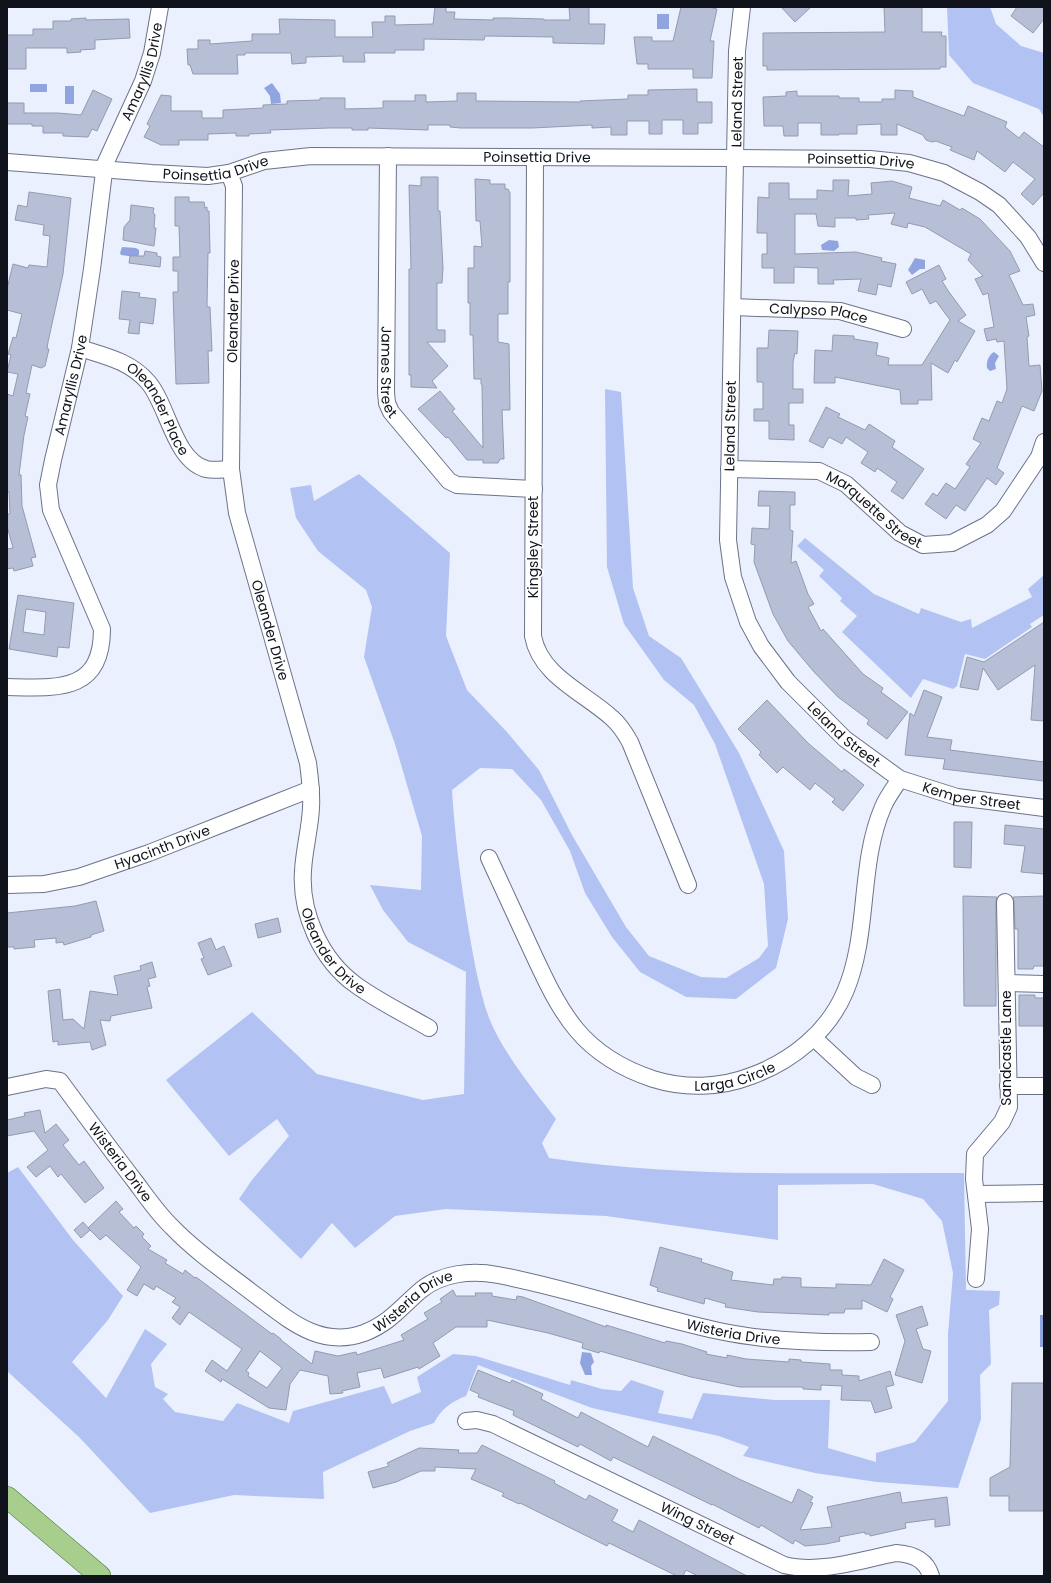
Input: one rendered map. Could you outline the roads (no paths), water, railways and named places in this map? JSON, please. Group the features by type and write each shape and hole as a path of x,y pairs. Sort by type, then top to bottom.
{"main road":[{"path":"7,1497 100,1576"}],"street":[{"name":"Amaryllis Drive","path":"7,687 70,685 84,678 95,664 102,646 102,629 51,510 48,485 52,460 80,348 107,157 143,81 152,53 160,7"},
{"name":"Leland Street","path":"742,7 737,51 729,469 728,540 733,577 748,622 761,646 788,682 835,729 872,760 900,778"},
{"name":"Poinsettia Drive","path":"7,162 194,176 229,173 264,161 298,156 870,159 909,163 944,173 980,192 999,205 1042,255"},
{"name":"James Street","path":"388,156 387,403 391,412 450,480 457,485 534,489"},
{"name":"Kingsley Street","path":"535,157 533,637 538,655 556,676 612,718 622,728 630,742 688,885"},
{"name":"Oleander Drive","path":"229,173 234,186 231,469 236,513 308,763 311,789 311,809 302,886 309,918 316,936 337,966 356,985 429,1028"},
{"name":"Calypso Place","path":"733,307 840,311 903,329"},
{"name":"Oleander Place","path":"80,348 120,361 129,366 147,381 163,406 169,424 178,441 188,457 197,466 208,469 231,469"},
{"name":"Marquette Street","path":"729,469 819,470 846,484 900,533 923,545 952,543 987,524 1003,511 1039,457 1044,442"},
{"name":"Kemper Street","path":"900,778 957,797 1044,808"},
{"name":"Larga Circle","path":"489,858 558,1005 571,1024 588,1043 617,1064 645,1076 668,1083 691,1086 735,1082 766,1070 794,1054 814,1038 835,1010 846,990 856,954 875,832 883,806 900,778"},
{"name":"Hyacinth Drive","path":"7,885 44,884 79,877 149,853 311,789"},
{"name":"Sandcastle Lane","path":"976,1279 980,1230 976,1194 975,1154 1002,1122 1008,1107 1006,902"},
{"path":"1007,983 1044,984"},
{"path":"814,1038 856,1077 872,1085"},
{"name":"Wisteria Drive","path":"7,1087 46,1079 60,1081 157,1211 185,1241 298,1327 325,1337 353,1336 366,1332 392,1318 422,1289 432,1283 451,1276 474,1273 498,1276 594,1298 719,1331 751,1336 838,1343 871,1342"},
{"path":"1008,1086 1044,1086"},
{"path":"976,1194 1044,1193"},
{"name":"Wing Street","path":"466,1421 477,1420 493,1424 784,1565 798,1568 812,1568 896,1553 905,1553 925,1564 931,1576"}]}
